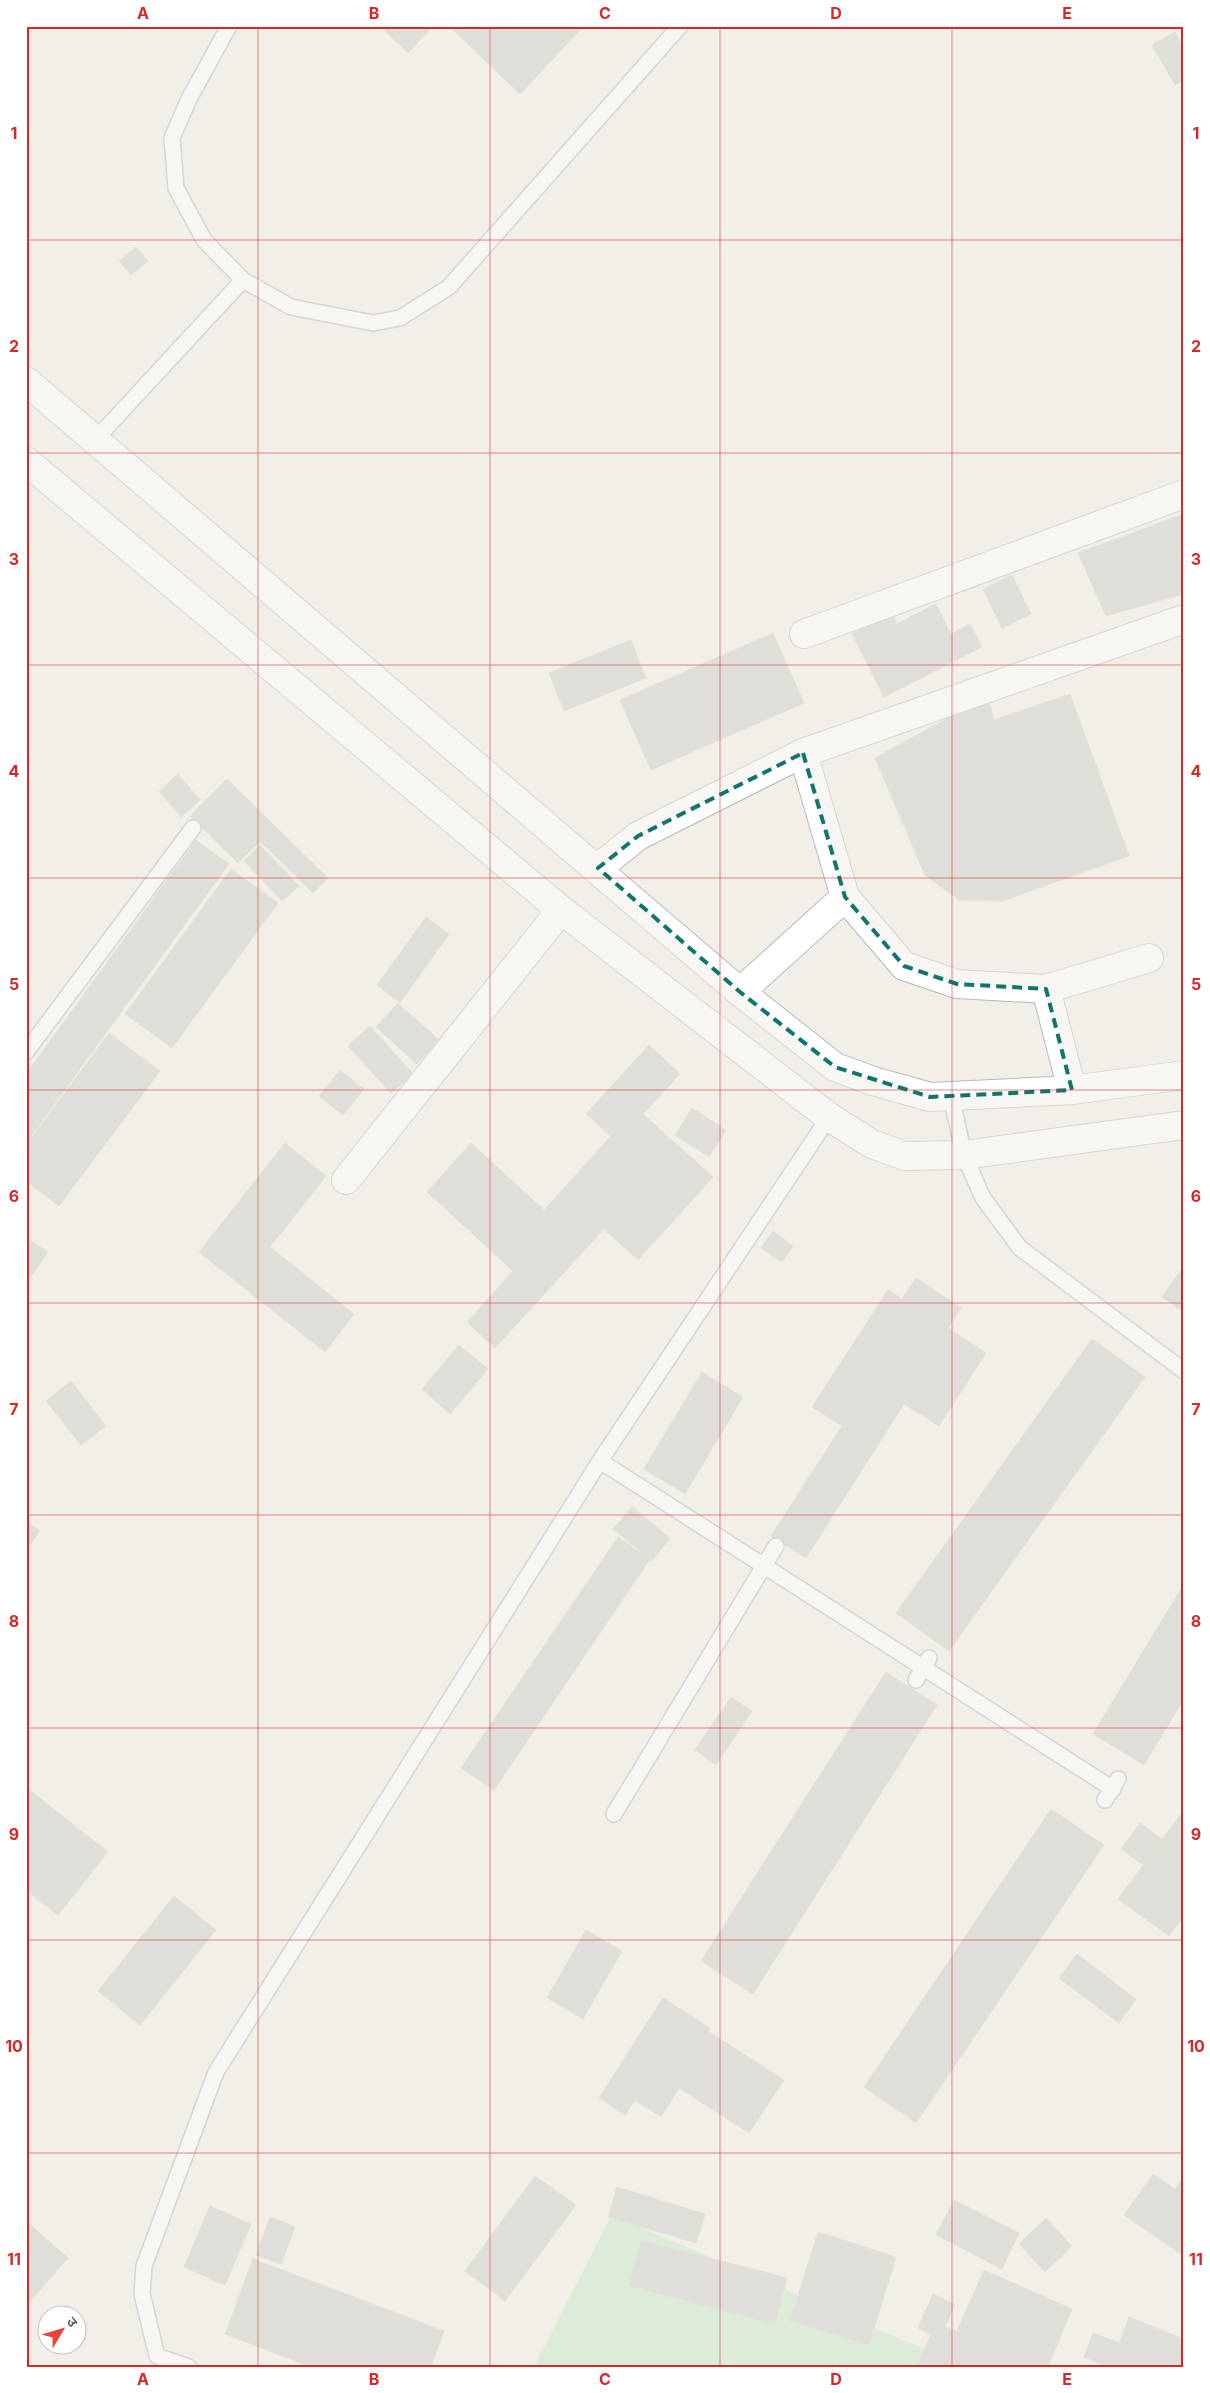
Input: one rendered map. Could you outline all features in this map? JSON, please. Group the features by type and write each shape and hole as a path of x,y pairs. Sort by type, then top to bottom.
{"street":[{"path":"26,381 598,868 740,992 835,1066 874,1082 930,1097 1072,1090 1184,1075"},
{"path":"26,460 561,910 828,1117 872,1144 905,1156 964,1155 1184,1125"},
{"path":"804,634 1184,494"},
{"path":"598,868 638,836 803,752 1184,618"},
{"path":"803,752 844,897 904,966 956,984 1046,989 1149,958"},
{"path":"740,992 844,897"},
{"path":"346,1180 561,910"},
{"path":"1046,989 1072,1090"}],"lane":[{"path":"229,26 189,99 172,138 176,188 204,240 243,280 291,307 373,323 400,318 449,286 680,26"},
{"path":"96,440 243,280"},
{"path":"26,1052 193,828"},
{"path":"951,1096 964,1155 983,1198 1020,1248 1184,1371"},
{"path":"189,2367 154,2361 142,2294 144,2266 216,2072 600,1461 828,1117"},
{"path":"600,1461 1112,1789"},
{"path":"614,1814 776,1546"}],"highlighted area":[{"path":"803,753 845,897 904,966 957,984 1046,989 1072,1090 930,1097 835,1067 740,992 598,868 638,836"}],"green space":[{"path":"612,2215 966,2367 534,2367"}],"building":[{"path":"380,26 433,26 408,53"},
{"path":"449,26 584,26 520,94"},
{"path":"1175,32 1184,48 1184,80 1175,85 1152,45"},
{"path":"136,247 148,261 131,275 119,261"},
{"path":"1184,514 1184,594 1106,616 1078,553"},
{"path":"1012,575 1031,614 1002,628 983,589"},
{"path":"936,604 951,634 970,624 982,647 884,697 852,634 892,613 897,624"},
{"path":"773,633 804,703 651,770 620,700"},
{"path":"631,640 646,678 564,711 549,673"},
{"path":"1070,694 1129,856 1002,901 959,900 925,875 875,758 988,696 994,720"},
{"path":"178,774 200,800 181,817 159,791"},
{"path":"227,779 328,878 313,893 260,841 238,863 190,816"},
{"path":"196,840 229,864 26,1143 26,1074"},
{"path":"260,845 299,886 282,901 244,861"},
{"path":"231,869 278,903 172,1048 125,1014"},
{"path":"426,917 449,934 400,1003 377,985"},
{"path":"398,1003 439,1040 417,1064 376,1027"},
{"path":"370,1026 413,1074 391,1093 348,1046"},
{"path":"109,1033 160,1071 59,1206 26,1181 26,1145"},
{"path":"649,1045 680,1074 643,1114 713,1177 638,1260 604,1229 495,1348 467,1322 513,1271 427,1192 471,1143 544,1210 611,1136 586,1114"},
{"path":"340,1070 364,1089 343,1115 319,1096"},
{"path":"692,1108 726,1130 709,1157 675,1135"},
{"path":"285,1143 326,1176 270,1247 354,1314 325,1352 199,1252"},
{"path":"773,1231 793,1246 782,1262 761,1248"},
{"path":"26,1238 48,1252 26,1283"},
{"path":"1184,1266 1184,1312 1162,1297"},
{"path":"916,1278 961,1308 948,1328 986,1353 939,1426 904,1404 806,1558 771,1536 842,1426 812,1407 888,1290 902,1299"},
{"path":"1092,1339 1145,1377 949,1651 896,1613"},
{"path":"459,1345 488,1369 450,1414 422,1389"},
{"path":"702,1372 743,1397 685,1494 644,1469"},
{"path":"71,1381 106,1426 81,1445 46,1401"},
{"path":"632,1507 670,1538 652,1561 613,1529"},
{"path":"26,1521 40,1531 26,1550"},
{"path":"618,1537 650,1559 494,1790 461,1768"},
{"path":"1184,1584 1184,1699 1144,1765 1093,1734"},
{"path":"886,1672 937,1705 753,1994 701,1961"},
{"path":"731,1697 752,1711 716,1765 695,1750"},
{"path":"26,1787 108,1852 58,1915 26,1890"},
{"path":"1051,1809 1104,1845 916,2123 864,2087"},
{"path":"1184,1810 1184,1916 1169,1936 1118,1899"},
{"path":"1140,1823 1162,1839 1143,1865 1121,1849"},
{"path":"174,1896 216,1930 140,2025 98,1991"},
{"path":"586,1930 622,1951 583,2019 547,1998"},
{"path":"1077,1954 1136,1999 1119,2023 1059,1978"},
{"path":"663,1998 710,2028 708,2031 784,2080 749,2133 679,2088 661,2117 635,2100 625,2115 599,2098"},
{"path":"1153,2174 1175,2189 1180,2182 1184,2184 1184,2256 1124,2215"},
{"path":"535,2176 576,2205 505,2301 465,2271"},
{"path":"617,2187 705,2214 696,2243 608,2217"},
{"path":"954,2200 1019,2233 1002,2269 936,2235"},
{"path":"210,2206 251,2224 225,2285 184,2267"},
{"path":"270,2217 295,2227 281,2264 256,2255"},
{"path":"1046,2218 1072,2246 1045,2272 1019,2244"},
{"path":"26,2221 68,2258 26,2306"},
{"path":"818,2232 896,2257 869,2345 790,2321"},
{"path":"641,2240 787,2278 775,2324 629,2286"},
{"path":"253,2259 444,2331 431,2367 311,2367 225,2334"},
{"path":"984,2270 1072,2309 1048,2367 917,2367 931,2334 918,2328 933,2294 955,2304 945,2327 957,2331"},
{"path":"1129,2317 1184,2339 1184,2367 1108,2367 1084,2357 1093,2333 1119,2343"}]}
